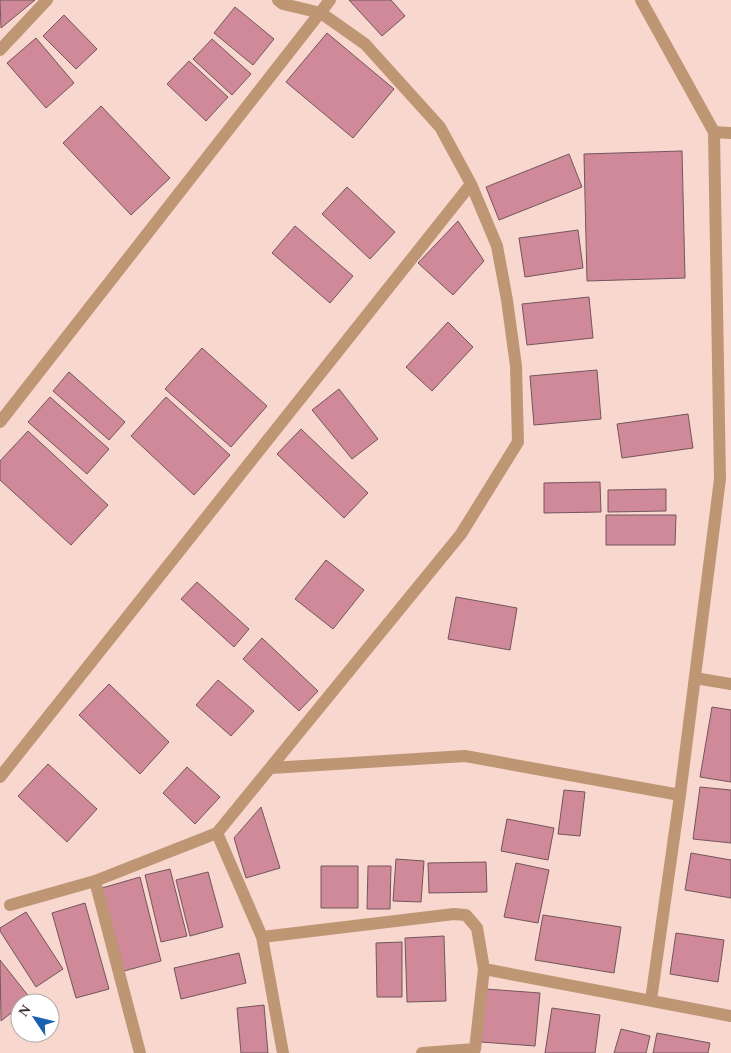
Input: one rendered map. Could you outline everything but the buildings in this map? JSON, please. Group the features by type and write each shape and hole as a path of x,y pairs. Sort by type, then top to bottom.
{"street":[{"path":"0,50 48,0"},
{"path":"10,905 94,881 217,833 461,534 518,442 516,366 506,291 497,246 471,184 440,126 365,44 321,13 283,4 278,0"},
{"path":"0,422 330,0"},
{"path":"641,0 714,132 725,479 695,678 651,1000"},
{"path":"714,132 731,133"},
{"path":"0,777 471,184"},
{"path":"695,678 731,684"},
{"path":"270,768 465,756 680,796"},
{"path":"217,833 262,937 283,1053"},
{"path":"94,881 140,1053"},
{"path":"262,937 454,914 466,915 477,928 484,969 475,1051 422,1053"},
{"path":"484,969 731,1016"}]}
